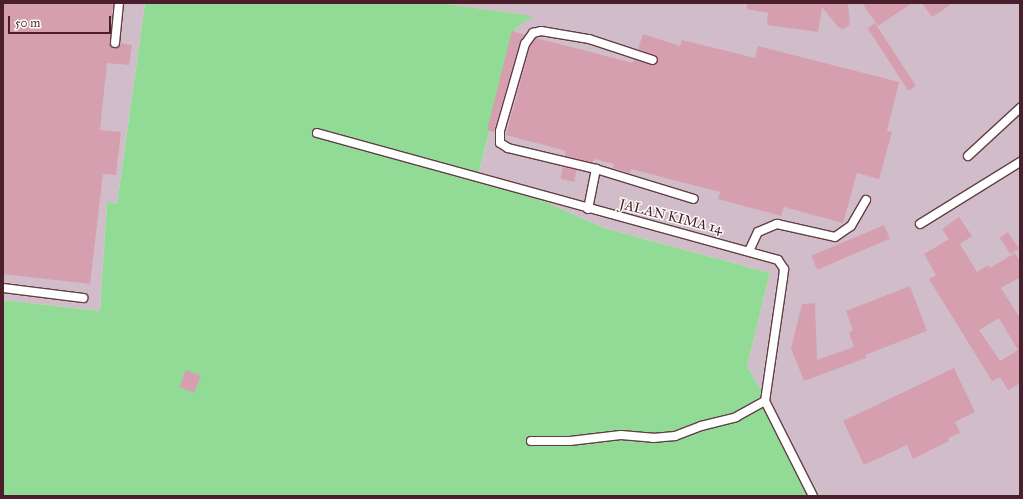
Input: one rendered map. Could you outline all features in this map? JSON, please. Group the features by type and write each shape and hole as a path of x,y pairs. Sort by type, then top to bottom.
{"lane":[{"path":"115,43 118,3"},
{"path":"653,60 589,39 541,31 533,33 525,44 500,131 500,143 508,148 596,169 694,199"},
{"path":"968,156 1020,108"},
{"name":"JALAN KIMA 14","path":"317,134 778,260 784,269 765,401"},
{"path":"920,224 1020,162"},
{"path":"588,209 596,169"},
{"path":"749,251 758,232 777,224 835,237 851,226 866,200"},
{"path":"3,288 83,298"},
{"path":"531,441 570,441 621,435 653,438 675,436 702,426 736,418 765,401 813,496"}],"shaded area":[{"path":"3,3 145,3 117,204 107,202 100,311 3,300"},
{"path":"439,3 1020,3 1020,496 820,496 747,366 770,273 604,228 479,172 516,28 532,16"}],"green space":[{"path":"145,3 439,3 533,16 516,28 479,172 604,228 770,273 747,366 820,496 3,496 3,300 100,311 107,202 117,204"}],"building":[{"path":"3,3 113,3 110,45 115,48 121,43 132,45 129,65 107,63 100,130 121,132 116,175 103,174 90,284 3,274"},
{"path":"747,3 848,3 850,24 844,29 839,28 822,7 818,32 767,25 768,13 747,9"},
{"path":"862,3 912,3 878,26"},
{"path":"922,3 953,3 932,17"},
{"path":"875,23 916,86 908,91 867,28"},
{"path":"512,31 525,35 520,42 494,132 487,130"},
{"path":"643,34 680,46 682,40 755,58 758,46 899,82 887,131 892,132 879,179 857,173 843,223 784,207 781,216 718,199 720,192 631,169 630,173 626,172 613,168 614,164 594,159 593,163 565,156 566,151 506,135 530,46 536,38 633,63 634,60 654,65 658,61 657,56 638,49"},
{"path":"563,167 577,170 574,182 561,179"},
{"path":"959,217 972,236 960,244 977,272 988,265 990,268 1015,253 1020,262 1020,277 1001,288 1020,318 1020,383 1008,390 1000,377 992,381 929,279 936,275 924,254 949,239 942,229","holes":["999,318 1018,350 1000,361 979,330"]},
{"path":"884,225 890,239 817,270 811,256"},
{"path":"1008,232 1019,249 1011,254 1000,237"},
{"path":"910,286 927,331 865,355 866,358 804,381 791,348 802,304 815,303 817,360 854,347 849,333 853,330 846,311"},
{"path":"954,368 975,412 955,422 960,433 948,438 949,441 913,459 907,445 864,465 843,421"},
{"path":"186,370 201,376 194,393 179,387"}]}
